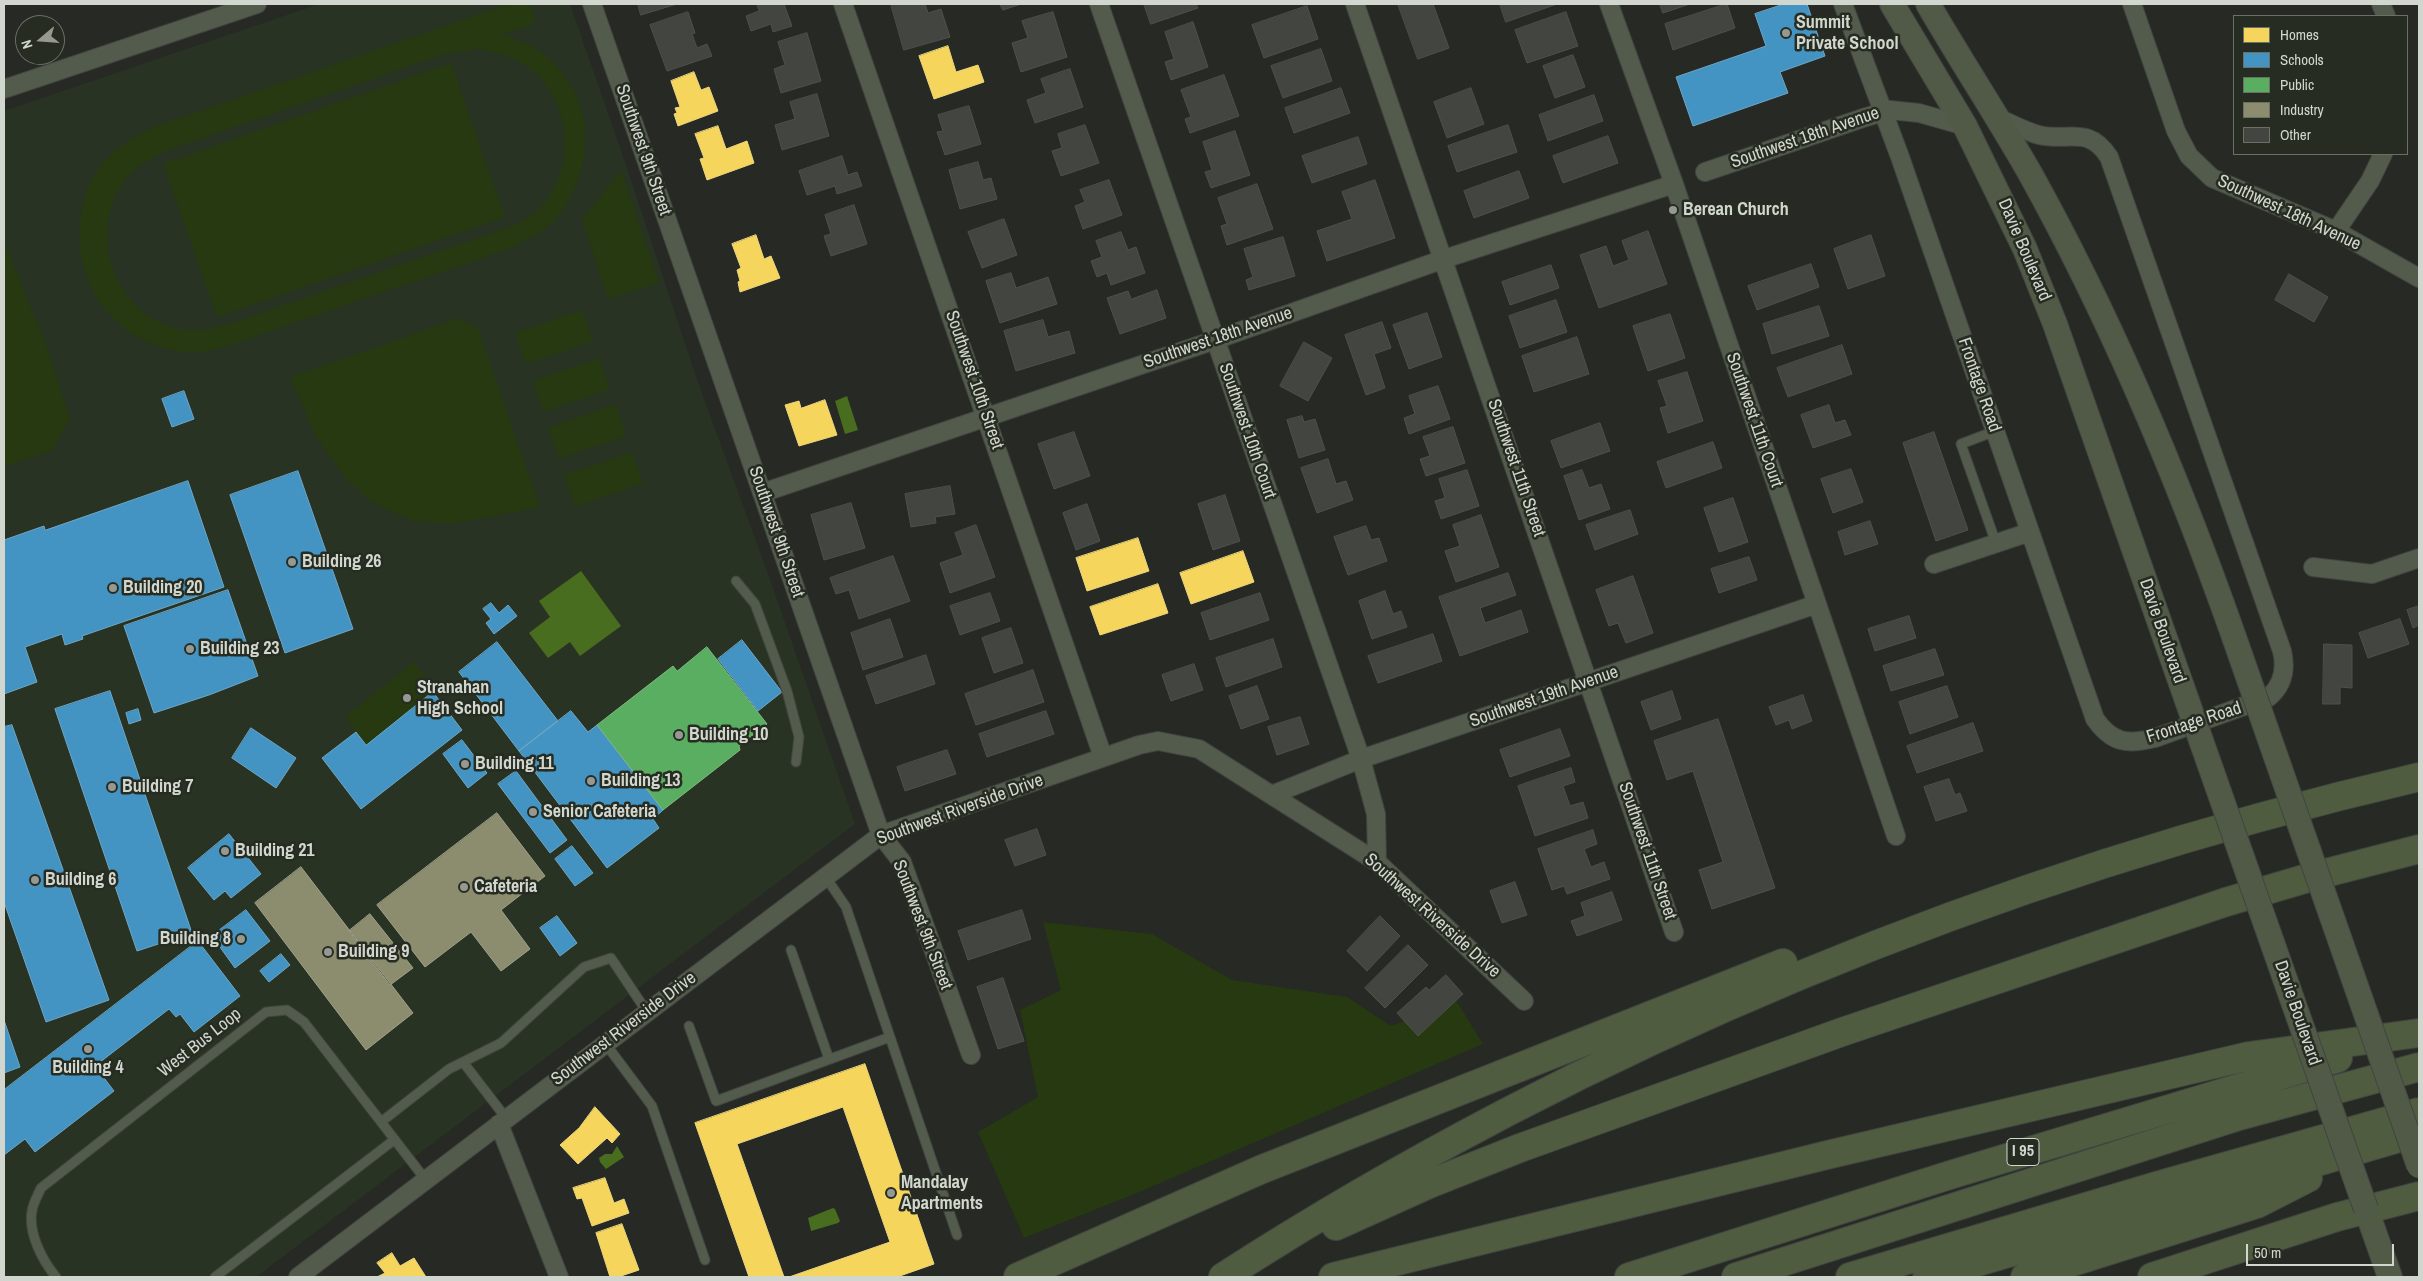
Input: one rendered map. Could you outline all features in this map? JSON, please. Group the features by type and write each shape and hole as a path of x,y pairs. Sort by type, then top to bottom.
{"highway":[{"path":"1018,1277 1260,1170 1832,944 1933,906 2071,874 2290,809 2419,777"},
{"path":"1231,1277 1392,1200 1520,1148 1842,1032 2255,893 2419,849"},
{"path":"1223,1277 1289,1235 1476,1129 1673,1031 1869,948 2071,874"},
{"path":"1333,1277 1818,1157 2240,1058 2419,1034"},
{"name":"I 95","path":"1629,1277 2152,1112 2419,1034"},
{"path":"1736,1277 2239,1116 2419,1067"},
{"path":"1850,1277 2160,1185 2419,1112"},
{"path":"1927,1277 2419,1132"},
{"path":"2025,1277 2257,1204 2370,1147"},
{"path":"2152,1277 2366,1209 2419,1196"}],"main road":[{"name":"Davie Boulevard","path":"1892,4 1965,126 2011,217 2040,285 2390,1277"},
{"name":"Davie Boulevard","path":"1928,4 1996,117 2066,241 2124,361 2181,493 2234,637 2419,1166"}],"street":[{"path":"4,88 257,4"},
{"name":"Southwest 9th Street","path":"592,4 881,835 902,862 970,1055"},
{"name":"Southwest 10th Street","path":"843,4 987,416 1103,758"},
{"name":"Southwest 10th Court","path":"1099,4 1361,759 1376,814 1377,862"},
{"name":"Southwest 11th Street","path":"1355,4 1674,932"},
{"name":"Southwest 11th Court","path":"1609,4 1674,184 1896,836"},
{"name":"Frontage Road","path":"1843,4 1884,112 2091,710 2101,728 2116,739 2135,742 2155,738 2269,696 2280,684 2284,658 2280,640 2109,157 2104,148 2090,138 2040,135 1996,117"},
{"name":"Southwest 18th Avenue","path":"2132,4 2176,131 2189,156 2212,178 2336,231 2419,278"},
{"name":"Southwest 18th Avenue","path":"1705,172 1884,112 1898,110 1920,113 1965,126"},
{"path":"2336,231 2370,181 2383,155"},
{"name":"Southwest 18th Avenue","path":"762,493 1215,340 1444,259 1674,184"},
{"path":"1934,564 2030,532"},
{"path":"2314,567 2372,574 2419,558"},
{"name":"Southwest 19th Avenue","path":"1274,794 1361,759 1817,604"},
{"name":"Southwest Riverside Drive","path":"298,1277 881,835 1139,745 1158,741 1199,749 1274,794 1377,862 1524,1001"},
{"path":"502,1121 559,1277"}],"lane":[{"path":"1995,431 1961,444 1996,543"},
{"path":"736,581 755,604 787,691 798,738 796,762"},
{"path":"826,876 846,907 957,1235"},
{"path":"791,950 829,1059"},
{"path":"381,1122 449,1069 501,1043 584,967 611,958 647,1012"},
{"name":"West Bus Loop","path":"56,1277 34,1240 32,1212 41,1188 266,1012 288,1010 304,1022 425,1180"},
{"path":"689,1026 716,1100 890,1037"},
{"path":"605,1043 652,1106 705,1260"},
{"path":"463,1062 502,1121"},
{"path":"215,1277 394,1140"}],"shaded area":[{"name":"Stranahan High School","path":"319,4 570,4 625,162 695,374 767,571 855,824 256,1277 4,1277 4,111"},
{"path":"508,4 530,4 536,23 503,35 538,50 557,67 572,86 581,108 585,131 585,154 579,178 569,200 555,220 541,232 514,247 230,345 208,351 186,352 163,348 142,339 123,327 107,312 94,294 85,274 80,251 83,202 92,178 120,146 157,126","holes":["478,49 510,57 528,67 543,81 555,99 562,119 565,139 563,160 558,180 548,199 530,216 510,227 229,324 208,329 179,329 151,317 134,303 121,286 112,266 108,245 108,223 114,202 124,182 128,176 145,162 171,149 441,55"]},
{"path":"451,63 505,217 217,317 163,164"},
{"path":"621,171 659,282 608,299 582,219"},
{"path":"4,241 45,342 70,418 52,451 4,466"},
{"path":"582,310 593,341 526,364 515,333"},
{"path":"460,318 478,328 540,507 451,524 414,521 373,503 346,479 316,437 290,377"},
{"path":"599,358 610,389 543,412 532,381"},
{"path":"847,396 858,430 845,434 835,401"},
{"path":"616,404 626,436 559,459 548,428"},
{"path":"632,452 643,483 575,507 564,475"},
{"path":"581,571 621,626 580,656 570,642 548,658 529,633 550,617 539,601"},
{"path":"414,662 436,690 366,745 345,717"},
{"path":"1043,922 1152,934 1232,980 1347,997 1391,1026 1456,1000 1483,1044 1137,1193 1024,1238 978,1132 1038,1097 1020,1010 1061,990"},
{"path":"617,1146 624,1157 606,1169 599,1158 605,1154 612,1154"},
{"path":"833,1208 840,1221 811,1231 808,1218"}],"building: Homes":[{"path":"948,46 956,72 978,65 984,82 934,99 919,56"},
{"path":"694,72 701,90 709,87 718,111 678,126 674,114 677,113 675,108 680,107 671,81"},
{"path":"718,126 726,149 747,141 754,163 707,180 700,159 704,158 695,134"},
{"path":"756,235 764,259 771,256 780,278 740,292 737,270 741,268 732,244"},
{"path":"825,400 837,435 799,446 785,405 799,401 801,408"},
{"path":"1138,538 1149,571 1087,591 1076,558"},
{"path":"1243,551 1254,582 1191,604 1180,573"},
{"path":"1158,584 1168,613 1100,635 1090,607"},
{"name":"Mandalay Apartments","path":"865,1064 934,1264 897,1277 789,1277 890,1242 843,1107 737,1144 784,1277 749,1277 695,1123"},
{"path":"595,1107 620,1134 612,1143 607,1138 578,1164 560,1145 579,1128"},
{"path":"605,1178 614,1203 624,1199 629,1213 592,1226 582,1198 577,1199 573,1188"},
{"path":"622,1224 639,1270 618,1277 610,1277 596,1233"},
{"path":"392,1253 400,1266 414,1258 426,1277 377,1277 385,1273 377,1263"}],"building: Schools":[{"path":"1784,4 1807,4 1825,56 1780,72 1788,93 1693,126 1676,77 1766,46 1755,14"},
{"path":"184,391 194,419 172,427 162,399"},
{"name":"Building 26","path":"298,471 353,629 285,653 230,495"},
{"name":"Building 20","path":"188,481 224,587 82,636 83,639 65,645 62,634 25,647 37,682 4,694 4,540 44,526 45,530"},
{"name":"Building 23","path":"228,590 258,676 154,713 124,626"},
{"path":"491,603 499,613 508,605 517,616 494,634 486,623 491,619 483,609"},
{"path":"742,640 782,692 758,711 718,659"},
{"path":"497,642 558,721 519,751 459,672"},
{"name":"Building 7","path":"110,691 192,933 137,951 55,709"},
{"path":"433,692 462,730 361,809 322,758 356,732 366,745"},
{"path":"138,709 141,720 129,724 126,713"},
{"name":"Building 13","path":"571,711 588,732 597,725 663,810 653,819 659,828 607,868 519,751"},
{"name":"Building 6","path":"12,725 109,1000 46,1022 4,902 4,727"},
{"path":"251,728 296,758 276,788 232,758"},
{"name":"Building 11","path":"462,740 487,773 468,788 443,754"},
{"name":"Senior Cafeteria","path":"516,771 567,840 550,853 498,784"},
{"name":"Building 21","path":"229,834 261,874 231,898 225,891 214,900 188,868"},
{"path":"572,846 593,873 575,886 555,859"},
{"name":"Building 8","path":"246,910 270,941 235,968 212,936"},
{"path":"557,916 577,943 560,956 540,928"},
{"name":"Building 4","path":"198,941 240,996 194,1032 180,1014 176,1017 169,1009 95,1066 114,1091 35,1152 25,1139 4,1155 4,1090"},
{"path":"281,954 290,965 269,982 260,971"},
{"path":"4,1020 20,1067 4,1073"}],"building: Public":[{"name":"Building 10","path":"707,647 767,724 739,746 740,750 663,810 597,725 673,666 677,671"}],"building: Industry":[{"name":"Cafeteria","path":"497,813 545,876 501,910 530,949 501,971 471,932 425,967 377,905"},
{"name":"Building 9","path":"301,867 413,1013 366,1050 255,903"},
{"path":"370,914 413,968 390,985 349,931"}],"building: Other":[{"path":"638,4 677,4 641,15"},
{"path":"757,4 784,4 792,26 773,32 771,24 751,31 746,16 759,11"},
{"path":"891,4 925,4 928,13 941,9 950,37 904,50"},
{"path":"1000,4 1021,4 1003,10"},
{"path":"1144,4 1196,4 1198,8 1151,24"},
{"path":"1398,4 1433,4 1449,48 1418,59"},
{"path":"1500,4 1557,4 1506,22"},
{"path":"1660,4 1690,4 1663,13"},
{"path":"1727,4 1735,28 1673,50 1665,24"},
{"path":"1307,6 1318,39 1264,58 1252,25"},
{"path":"688,12 695,33 692,34 697,48 707,44 712,56 667,71 650,25"},
{"path":"1053,12 1067,57 1021,72 1012,43 1028,38 1022,21"},
{"path":"1566,12 1578,46 1527,63 1515,30"},
{"path":"1193,22 1208,67 1171,80 1165,62 1174,59 1165,32"},
{"path":"807,33 821,81 781,93 774,69 785,65 778,42"},
{"path":"1321,49 1332,81 1283,98 1271,66"},
{"path":"1573,55 1585,87 1555,98 1543,66"},
{"path":"1070,69 1083,107 1035,123 1027,100 1046,93 1041,79"},
{"path":"1224,75 1239,116 1190,133 1185,119 1191,117 1181,90"},
{"path":"1341,88 1350,113 1294,133 1285,108"},
{"path":"1471,88 1484,124 1447,138 1434,102"},
{"path":"817,94 829,136 782,150 775,125 795,119 790,102"},
{"path":"1594,95 1603,121 1548,141 1539,115"},
{"path":"969,106 981,144 945,155 937,132 943,131 938,115"},
{"path":"1085,125 1099,163 1061,176 1052,151 1062,148 1058,134"},
{"path":"1508,125 1517,152 1457,172 1448,146"},
{"path":"1235,131 1250,175 1211,188 1205,172 1212,170 1203,142"},
{"path":"1608,136 1618,163 1563,183 1553,156"},
{"path":"1358,137 1367,164 1312,183 1302,156"},
{"path":"842,156 848,175 857,172 862,186 837,194 835,186 807,195 799,171"},
{"path":"978,162 983,180 991,178 997,199 960,209 949,170"},
{"path":"1519,171 1529,198 1474,218 1464,191"},
{"path":"1109,180 1122,215 1083,229 1075,206 1085,202 1080,190"},
{"path":"1375,180 1395,238 1327,261 1317,231 1352,219 1342,192"},
{"path":"1257,184 1273,229 1227,245 1221,226 1227,224 1218,198"},
{"path":"854,205 867,244 831,256 824,236 831,234 825,215"},
{"path":"1004,219 1017,255 982,268 968,232"},
{"path":"1648,231 1667,284 1599,308 1580,255 1606,246 1613,266 1629,260 1622,241"},
{"path":"1121,232 1128,250 1136,247 1145,273 1111,285 1107,273 1097,277 1091,261 1102,257 1096,241"},
{"path":"1871,235 1885,276 1848,289 1834,249"},
{"path":"1283,237 1295,276 1249,290 1246,280 1253,277 1244,249"},
{"path":"1811,264 1819,287 1757,310 1748,286"},
{"path":"1551,265 1559,288 1510,305 1502,282"},
{"path":"1011,273 1016,288 1048,277 1057,304 1000,323 986,281"},
{"path":"2289,274 2328,297 2314,322 2275,300"},
{"path":"1157,290 1166,318 1120,334 1107,298 1128,291 1131,299"},
{"path":"1556,300 1567,332 1520,348 1509,316"},
{"path":"1819,306 1829,336 1772,354 1763,324"},
{"path":"1427,313 1442,357 1409,369 1393,325"},
{"path":"1670,314 1685,358 1648,371 1633,326"},
{"path":"1043,320 1048,337 1069,331 1075,353 1016,371 1004,331"},
{"path":"1382,322 1391,348 1374,354 1385,388 1366,395 1345,335"},
{"path":"1577,337 1589,374 1534,392 1522,356"},
{"path":"1304,342 1332,358 1308,401 1280,386"},
{"path":"1842,345 1852,374 1788,397 1777,368"},
{"path":"1687,372 1703,421 1668,433 1660,408 1667,406 1658,381"},
{"path":"1438,386 1450,419 1409,434 1404,418 1415,414 1409,396"},
{"path":"1829,405 1835,423 1845,420 1851,435 1813,448 1801,415"},
{"path":"1302,416 1304,422 1315,419 1325,450 1299,458 1287,420"},
{"path":"1600,423 1610,451 1561,468 1551,441"},
{"path":"1453,427 1465,463 1426,476 1420,459 1430,456 1423,437"},
{"path":"1074,432 1090,476 1054,489 1038,444"},
{"path":"1934,432 1968,530 1936,541 1903,443"},
{"path":"1713,442 1722,468 1666,488 1657,462"},
{"path":"1328,459 1336,484 1346,481 1353,500 1317,513 1301,468"},
{"path":"1851,469 1863,502 1833,513 1821,479"},
{"path":"1467,470 1479,506 1441,519 1435,501 1445,498 1439,479"},
{"path":"1582,470 1589,488 1601,484 1610,509 1579,520 1564,476"},
{"path":"950,486 955,514 935,517 936,523 911,527 905,494"},
{"path":"1225,495 1240,541 1213,550 1198,504"},
{"path":"1733,498 1748,542 1719,552 1704,508"},
{"path":"851,503 865,548 824,560 811,515"},
{"path":"1087,504 1100,541 1076,550 1063,513"},
{"path":"1630,510 1638,534 1595,550 1586,525"},
{"path":"1481,515 1499,567 1456,582 1445,551 1460,546 1453,525"},
{"path":"1870,521 1878,544 1845,555 1838,532"},
{"path":"976,525 995,577 950,593 940,563 963,555 955,533"},
{"path":"1366,526 1371,540 1379,538 1387,561 1348,575 1334,537"},
{"path":"893,556 910,601 859,619 849,590 836,594 830,578"},
{"path":"1749,557 1757,580 1719,593 1711,569"},
{"path":"1508,573 1516,595 1480,608 1485,623 1521,610 1528,632 1460,656 1439,597"},
{"path":"1633,576 1653,633 1626,643 1618,623 1609,626 1596,590"},
{"path":"1385,591 1393,614 1401,611 1407,627 1372,639 1359,601"},
{"path":"990,593 1000,621 960,635 950,606"},
{"path":"1260,593 1269,620 1210,640 1201,613"},
{"path":"2419,606 2419,625 2413,628 2407,610"},
{"path":"1909,616 1916,638 1875,651 1868,629"},
{"path":"890,619 903,657 863,670 851,633"},
{"path":"2400,619 2409,644 2368,658 2359,633"},
{"path":"1011,628 1023,663 994,673 982,638"},
{"path":"1433,634 1442,661 1378,683 1368,656"},
{"path":"1273,639 1282,667 1226,687 1216,658"},
{"path":"2324,644 2352,645 2352,688 2340,687 2340,704 2323,704"},
{"path":"1935,649 1944,675 1891,691 1883,666"},
{"path":"926,655 935,684 876,704 866,676"},
{"path":"1194,664 1203,690 1171,701 1162,675"},
{"path":"1033,670 1044,702 976,725 965,694"},
{"path":"1257,686 1269,719 1241,729 1229,696"},
{"path":"1947,686 1958,717 1910,734 1899,702"},
{"path":"1672,691 1681,719 1651,730 1641,702"},
{"path":"1803,695 1812,721 1792,729 1789,720 1776,725 1769,707"},
{"path":"1046,711 1054,734 987,757 979,734"},
{"path":"1300,717 1309,744 1277,755 1268,727"},
{"path":"1718,719 1775,888 1712,909 1699,870 1723,862 1693,771 1667,780 1654,741"},
{"path":"1973,723 1983,751 1917,773 1907,746"},
{"path":"1560,729 1570,756 1510,777 1500,750"},
{"path":"947,750 956,774 905,791 897,767"},
{"path":"1571,768 1575,782 1563,786 1570,806 1583,802 1588,818 1535,836 1518,786"},
{"path":"1949,779 1955,795 1960,793 1967,811 1936,821 1924,787"},
{"path":"1037,829 1046,855 1015,866 1005,840"},
{"path":"1593,830 1597,844 1584,849 1591,867 1604,862 1610,879 1567,894 1564,886 1552,890 1538,849"},
{"path":"1515,882 1527,915 1502,923 1490,891"},
{"path":"1612,892 1622,920 1577,936 1571,921 1585,916 1581,903"},
{"path":"1022,910 1031,939 968,960 958,931"},
{"path":"1380,916 1400,936 1367,971 1347,951"},
{"path":"1408,945 1428,965 1385,1008 1365,988"},
{"path":"1446,975 1463,994 1418,1036 1397,1013 1426,987 1429,990"},
{"path":"1003,978 1024,1041 998,1049 977,987"}],"place":[{"name":"Summit Private School","path":"1786,33"},
{"name":"Berean Church","path":"1673,210"},
{"name":"Building 26","path":"292,562"},
{"name":"Building 20","path":"113,588"},
{"name":"Building 23","path":"190,649"},
{"name":"Stranahan High School","path":"407,698"},
{"name":"Building 10","path":"679,735"},
{"name":"Building 11","path":"465,764"},
{"name":"Building 13","path":"591,781"},
{"name":"Building 7","path":"112,787"},
{"name":"Senior Cafeteria","path":"533,812"},
{"name":"Building 21","path":"225,851"},
{"name":"Building 6","path":"35,880"},
{"name":"Cafeteria","path":"464,887"},
{"name":"Building 8","path":"241,939"},
{"name":"Building 9","path":"328,952"},
{"name":"Building 4","path":"88,1049"},
{"name":"Mandalay Apartments","path":"891,1193"}]}
